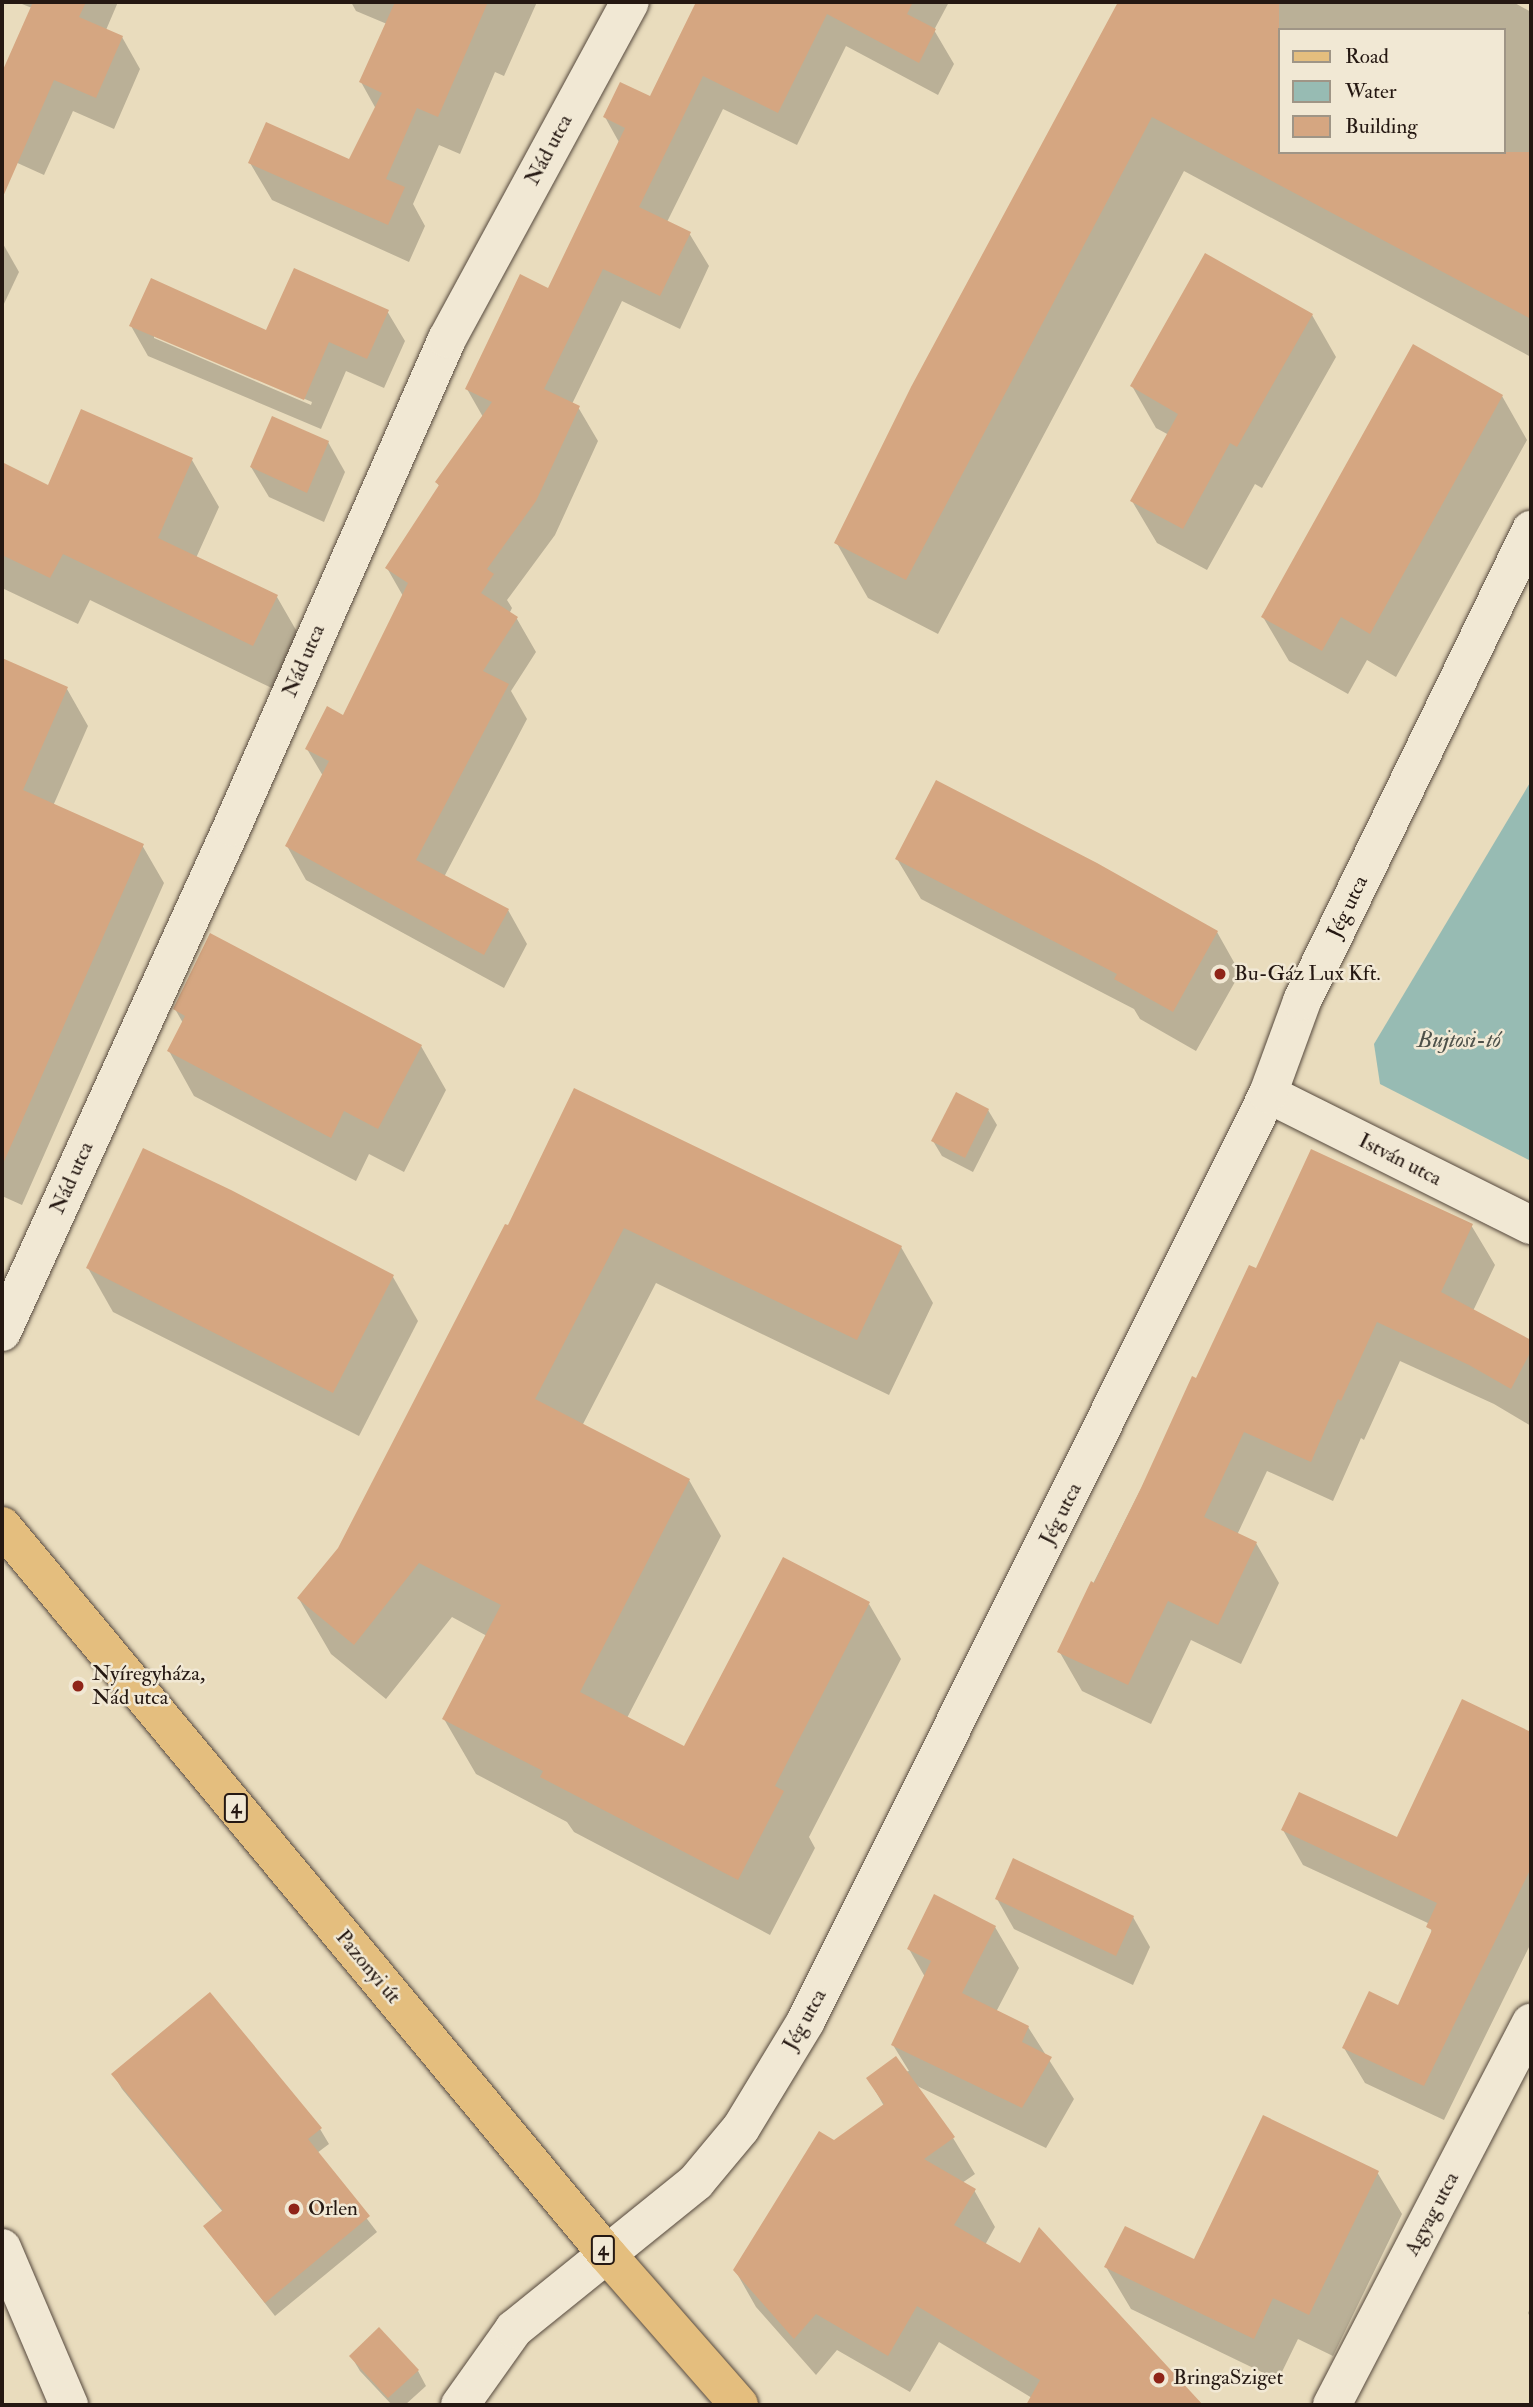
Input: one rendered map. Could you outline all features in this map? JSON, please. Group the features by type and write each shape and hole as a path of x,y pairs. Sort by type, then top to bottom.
{"main road":[{"name":"Pazonyi út","path":"2,1526 606,2253 739,2405"}],"street":[{"name":"Nád utca","path":"2,1332 232,827 447,339 630,2"},
{"name":"Jég utca","path":"460,2405 514,2329 696,2182 741,2128 806,2021 1268,1094 1302,1001 1531,530"},
{"name":"István utca","path":"1268,1094 1531,1225"},
{"name":"Agyag utca","path":"1332,2405 1531,2023"},
{"path":"2,2248 69,2405"}],"water":[{"name":"Bujtosi-tó","path":"1531,781 1531,1161 1380,1084 1374,1044"}],"building":[{"path":"33,2 86,2 79,17 123,36 96,98 54,80 2,199 2,72"},
{"path":"395,2 488,2 438,117 417,108 386,179 405,187 388,225 248,163 266,122 349,159 382,93 359,82"},
{"path":"696,2 913,2 907,14 936,29 919,63 827,14 778,113 703,76 639,207 691,232 660,296 603,269 544,389 580,406 536,501 487,569 494,574 481,593 518,617 483,671 509,684 416,860 509,909 484,955 285,846 329,761 305,749 327,706 343,715 408,583 385,568 439,485 435,482 492,402 465,389 520,274 548,288 625,128 603,117 620,82 650,96"},
{"path":"1118,2 1279,2 1278,154 1531,152 1531,319 1152,117 906,580 834,543 911,387"},
{"path":"1205,253 1313,314 1237,447 1230,443 1183,529 1130,501 1178,414 1130,386"},
{"path":"294,268 389,310 367,359 329,342 304,400 129,326 151,278 266,330"},
{"path":"1413,344 1503,395 1370,634 1341,617 1322,651 1261,617"},
{"path":"81,409 193,458 158,538 278,595 253,646 63,554 50,578 2,555 2,462 48,485"},
{"path":"272,416 329,441 307,493 250,467"},
{"path":"2,658 68,687 23,790 144,844 2,1166"},
{"path":"936,780 1097,863 1218,931 1173,1012 1114,979 1117,974 895,859"},
{"path":"210,933 422,1045 378,1129 344,1111 331,1138 167,1051 185,1016 173,1009"},
{"path":"574,1088 902,1246 857,1340 624,1228 535,1399 690,1479 580,1692 684,1746 783,1557 870,1602 775,1786 784,1791 738,1880 540,1777 543,1771 442,1719 501,1605 419,1563 354,1645 297,1598 338,1548 505,1224 508,1225"},
{"path":"956,1092 989,1109 965,1158 931,1141"},
{"path":"143,1148 231,1190 394,1275 333,1393 86,1268"},
{"path":"1311,1149 1473,1224 1441,1292 1531,1340 1531,1351 1511,1389 1469,1365 1377,1322 1341,1401 1338,1399 1311,1462 1244,1432 1204,1517 1257,1542 1218,1625 1168,1601 1128,1685 1057,1652 1091,1581 1094,1583 1141,1488 1192,1376 1196,1378 1249,1265 1256,1268"},
{"path":"1462,1699 1531,1732 1531,1868 1424,2086 1342,2048 1369,1991 1398,2005 1432,1930 1426,1927 1437,1903 1281,1830 1299,1792 1397,1837"},
{"path":"1013,1858 1134,1916 1116,1956 995,1899"},
{"path":"934,1894 996,1926 962,1993 1029,2026 1022,2042 1052,2057 1022,2108 891,2045 931,1961 907,1949"},
{"path":"210,1992 322,2128 308,2139 370,2216 265,2303 203,2226 223,2210 111,2074"},
{"path":"896,2056 955,2137 924,2159 976,2189 954,2225 1020,2263 1039,2227 1203,2405 1026,2405 1040,2380 917,2306 888,2356 816,2314 794,2339 733,2270 819,2131 834,2140 884,2104 866,2078"},
{"path":"1263,2115 1379,2171 1309,2315 1273,2298 1254,2339 1104,2267 1125,2226 1194,2259"},
{"path":"379,2327 419,2370 388,2398 349,2356"}],"place":[{"name":"Bu-Gáz Lux Kft.","path":"1220,974"},
{"name":"Nyíregyháza, Nád utca","path":"78,1686"},
{"name":"Orlen","path":"294,2209"},
{"name":"BringaSziget","path":"1159,2378"}]}
